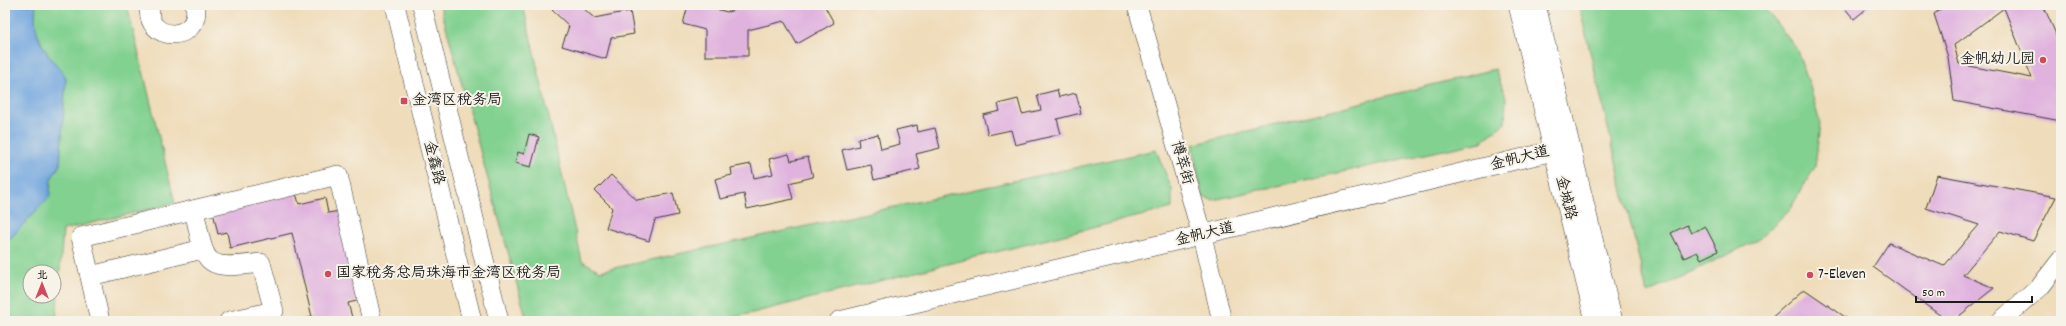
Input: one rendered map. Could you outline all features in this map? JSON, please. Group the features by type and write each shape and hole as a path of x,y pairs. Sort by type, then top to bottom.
{"street":[{"path":"150,5 150,18 154,25 167,34 174,34 189,28 196,14 197,5"},
{"name":"金鑫路","path":"394,5 472,321"},
{"name":"金鑫路","path":"422,5 499,321"},
{"name":"博萃街","path":"1138,5 1202,236 1222,321"},
{"name":"金城路","path":"1518,5 1613,321"},
{"name":"金城路","path":"1536,5 1595,321"},
{"name":"金帆大道","path":"839,321 1202,236 1562,149"},
{"path":"100,321 81,237 338,175 372,321"},
{"path":"194,210 203,249 206,256 217,265 233,267 261,263 274,310 229,321"},
{"path":"90,276 203,249"},
{"path":"2001,321 2040,287 2061,260"}],"green space":[{"path":"5,5 127,5 175,203 63,230 60,264 22,264 22,304 57,304 56,321 5,321"},
{"path":"440,5 523,5 582,261 600,271 1156,150 1172,189 1172,208 720,321 527,321"},
{"path":"1579,5 1760,5 1771,16 1796,48 1810,86 1820,124 1815,167 1790,209 1758,240 1647,293"},
{"path":"1495,69 1506,97 1505,123 1481,142 1213,200 1203,197 1192,145"}],"water":[{"path":"5,5 36,5 35,19 40,39 46,52 66,78 60,165 51,179 50,196 5,244"}],"building":[{"path":"556,5 580,5 594,18 630,11 634,34 611,38 606,59 562,46 569,26 552,10"},
{"path":"688,5 701,5 727,12 755,5 824,5 834,23 797,44 784,21 748,30 748,56 705,56 705,30 683,24"},
{"path":"1842,5 1871,5 1854,19"},
{"name":"金帆幼儿园","path":"1946,5 2043,5 2055,32 2061,53 2061,121 1954,101 1948,57 1934,14","holes":["2004,8 2032,78 1959,64 1954,45"]},
{"path":"1057,90 1059,97 1076,93 1081,113 1057,119 1061,134 1015,145 1011,130 988,135 983,115 1000,111 998,104 1018,99 1022,114 1041,110 1037,95"},
{"path":"917,125 918,132 935,128 940,148 916,154 920,169 874,180 871,165 847,170 842,150 859,146 858,139 878,134 881,149 900,144 896,130"},
{"path":"529,134 539,137 531,167 515,163 518,152 524,154"},
{"path":"789,154 791,161 808,157 813,177 789,183 793,199 747,209 744,194 720,199 715,179 732,175 731,168 751,164 754,178 773,174 769,159"},
{"path":"611,175 637,200 673,193 678,215 655,220 649,241 606,228 612,208 595,191"},
{"path":"1937,175 2056,197 2033,241 2000,231 1963,275 1994,288 1953,321 1948,321 1873,267 1889,243 1944,266 1979,225 1926,208"},
{"name":"国家税务总局珠海市金湾区税务局","path":"296,193 299,204 325,198 328,213 340,211 361,300 348,303 353,321 296,321 312,317 292,233 230,248 227,232 218,234 213,212"},
{"path":"1687,225 1691,233 1705,226 1718,251 1701,259 1697,252 1684,258 1671,233"},
{"path":"1804,289 1851,321 1768,321"}],"place":[{"name":"金帆幼儿园","path":"2043,60"},
{"name":"金湾区税务局","path":"404,101"},
{"name":"国家税务总局珠海市金湾区税务局","path":"328,274"},
{"name":"7-Eleven","path":"1810,275"}]}
